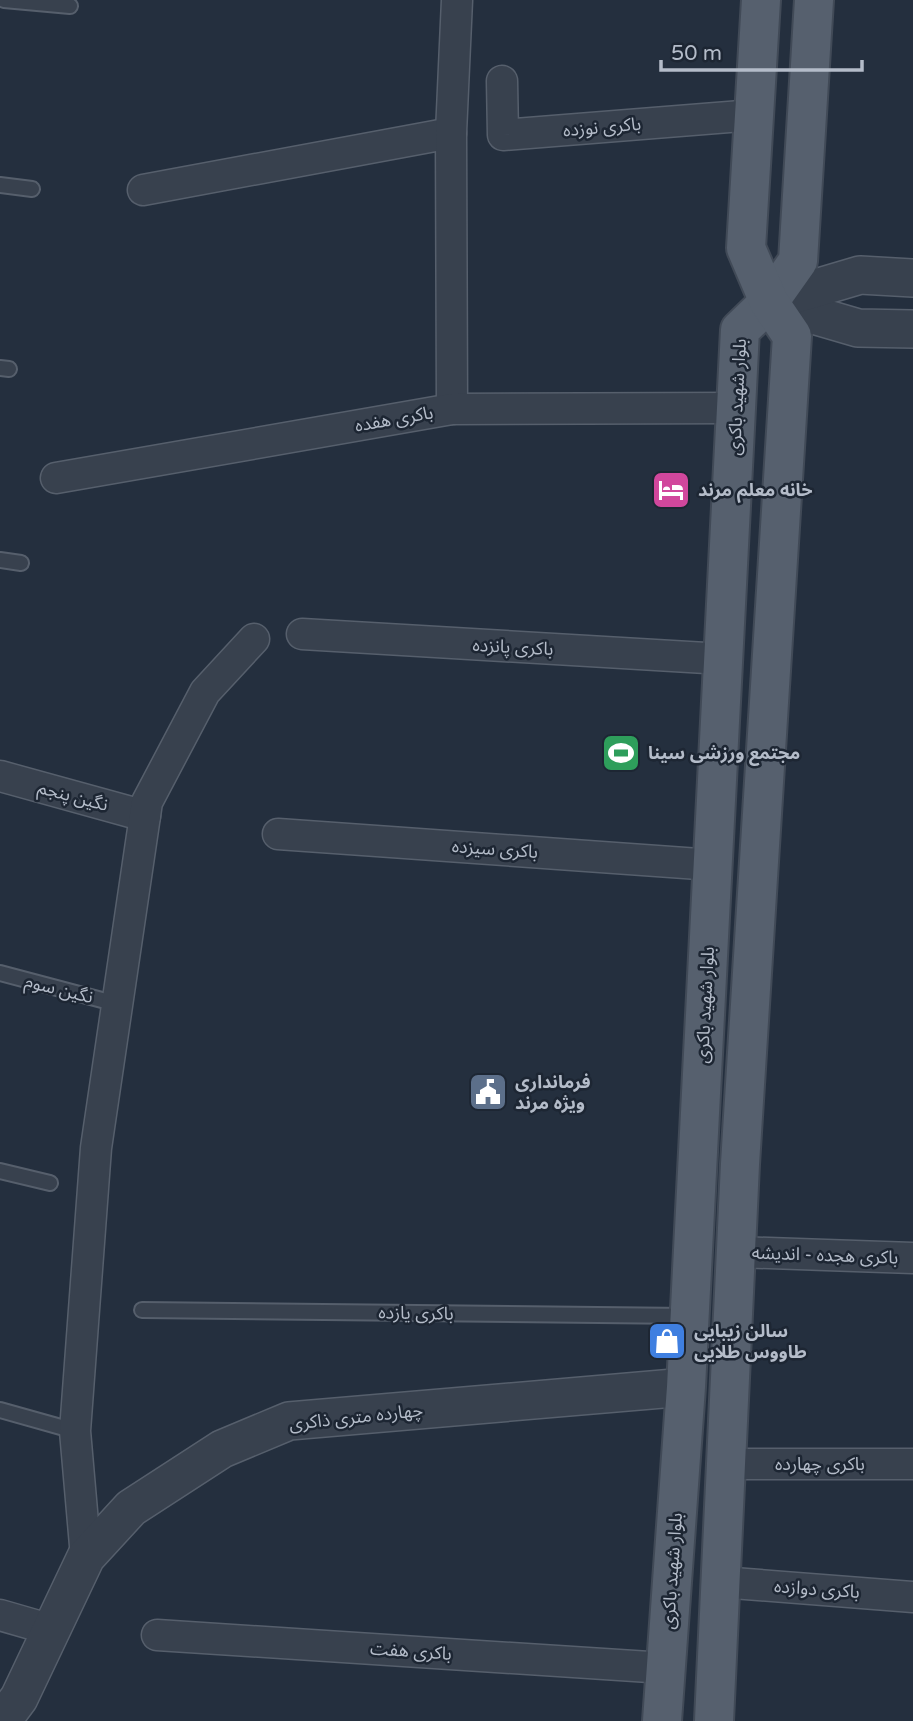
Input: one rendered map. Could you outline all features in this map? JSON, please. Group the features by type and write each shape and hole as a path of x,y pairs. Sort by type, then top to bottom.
{"main road":[{"path":"714,1721 737,1252 792,335 769,302 746,248 761,0"},
{"name":"بلوار شهید باکری","path":"662,1721 689,1316 740,330 769,302 798,261 814,0"}],"street":[{"path":"452,409 451,133 457,0"},
{"name":"باکری نوزده","path":"502,81 503,135 754,115"},
{"path":"143,190 451,133"},
{"path":"769,302 860,275 913,278"},
{"path":"769,302 859,328 913,329"},
{"name":"باکری هفده","path":"56,478 452,409 736,408"},
{"name":"باکری پانزده","path":"302,634 723,659"},
{"path":"86,1557 75,1431 96,1147 147,802 205,692 254,639"},
{"name":"نگین پنجم","path":"0,776 145,816"},
{"name":"باکری سیزده","path":"278,834 713,865"},
{"name":"باکری هجده - اندیشه","path":"737,1252 913,1258"},
{"name":"چهارده متری ذاکری","path":"2,1721 19,1698 86,1557 131,1508 222,1448 289,1421 685,1387"},
{"name":"باکری چهارده","path":"726,1464 913,1464"},
{"name":"باکری دوازده","path":"720,1581 913,1597"},
{"path":"0,1615 52,1630"},
{"name":"باکری هفت","path":"157,1635 666,1668"}],"lane":[{"path":"4,0 70,6"},
{"path":"0,185 32,189"},
{"path":"0,560 20,563"},
{"name":"نگین سوم","path":"0,974 117,1004"},
{"path":"0,1171 50,1183"},
{"name":"باکری یازده","path":"142,1310 689,1316"},
{"path":"0,1410 75,1431"}],"place":[{"name":"خانه معلم مرند","path":"671,490"},
{"name":"مجتمع ورزشی سینا","path":"621,753"},
{"name":"فرمانداری ویژه مرند","path":"488,1092"},
{"name":"سالن زیبایی طاووس طلایی","path":"667,1341"}]}
